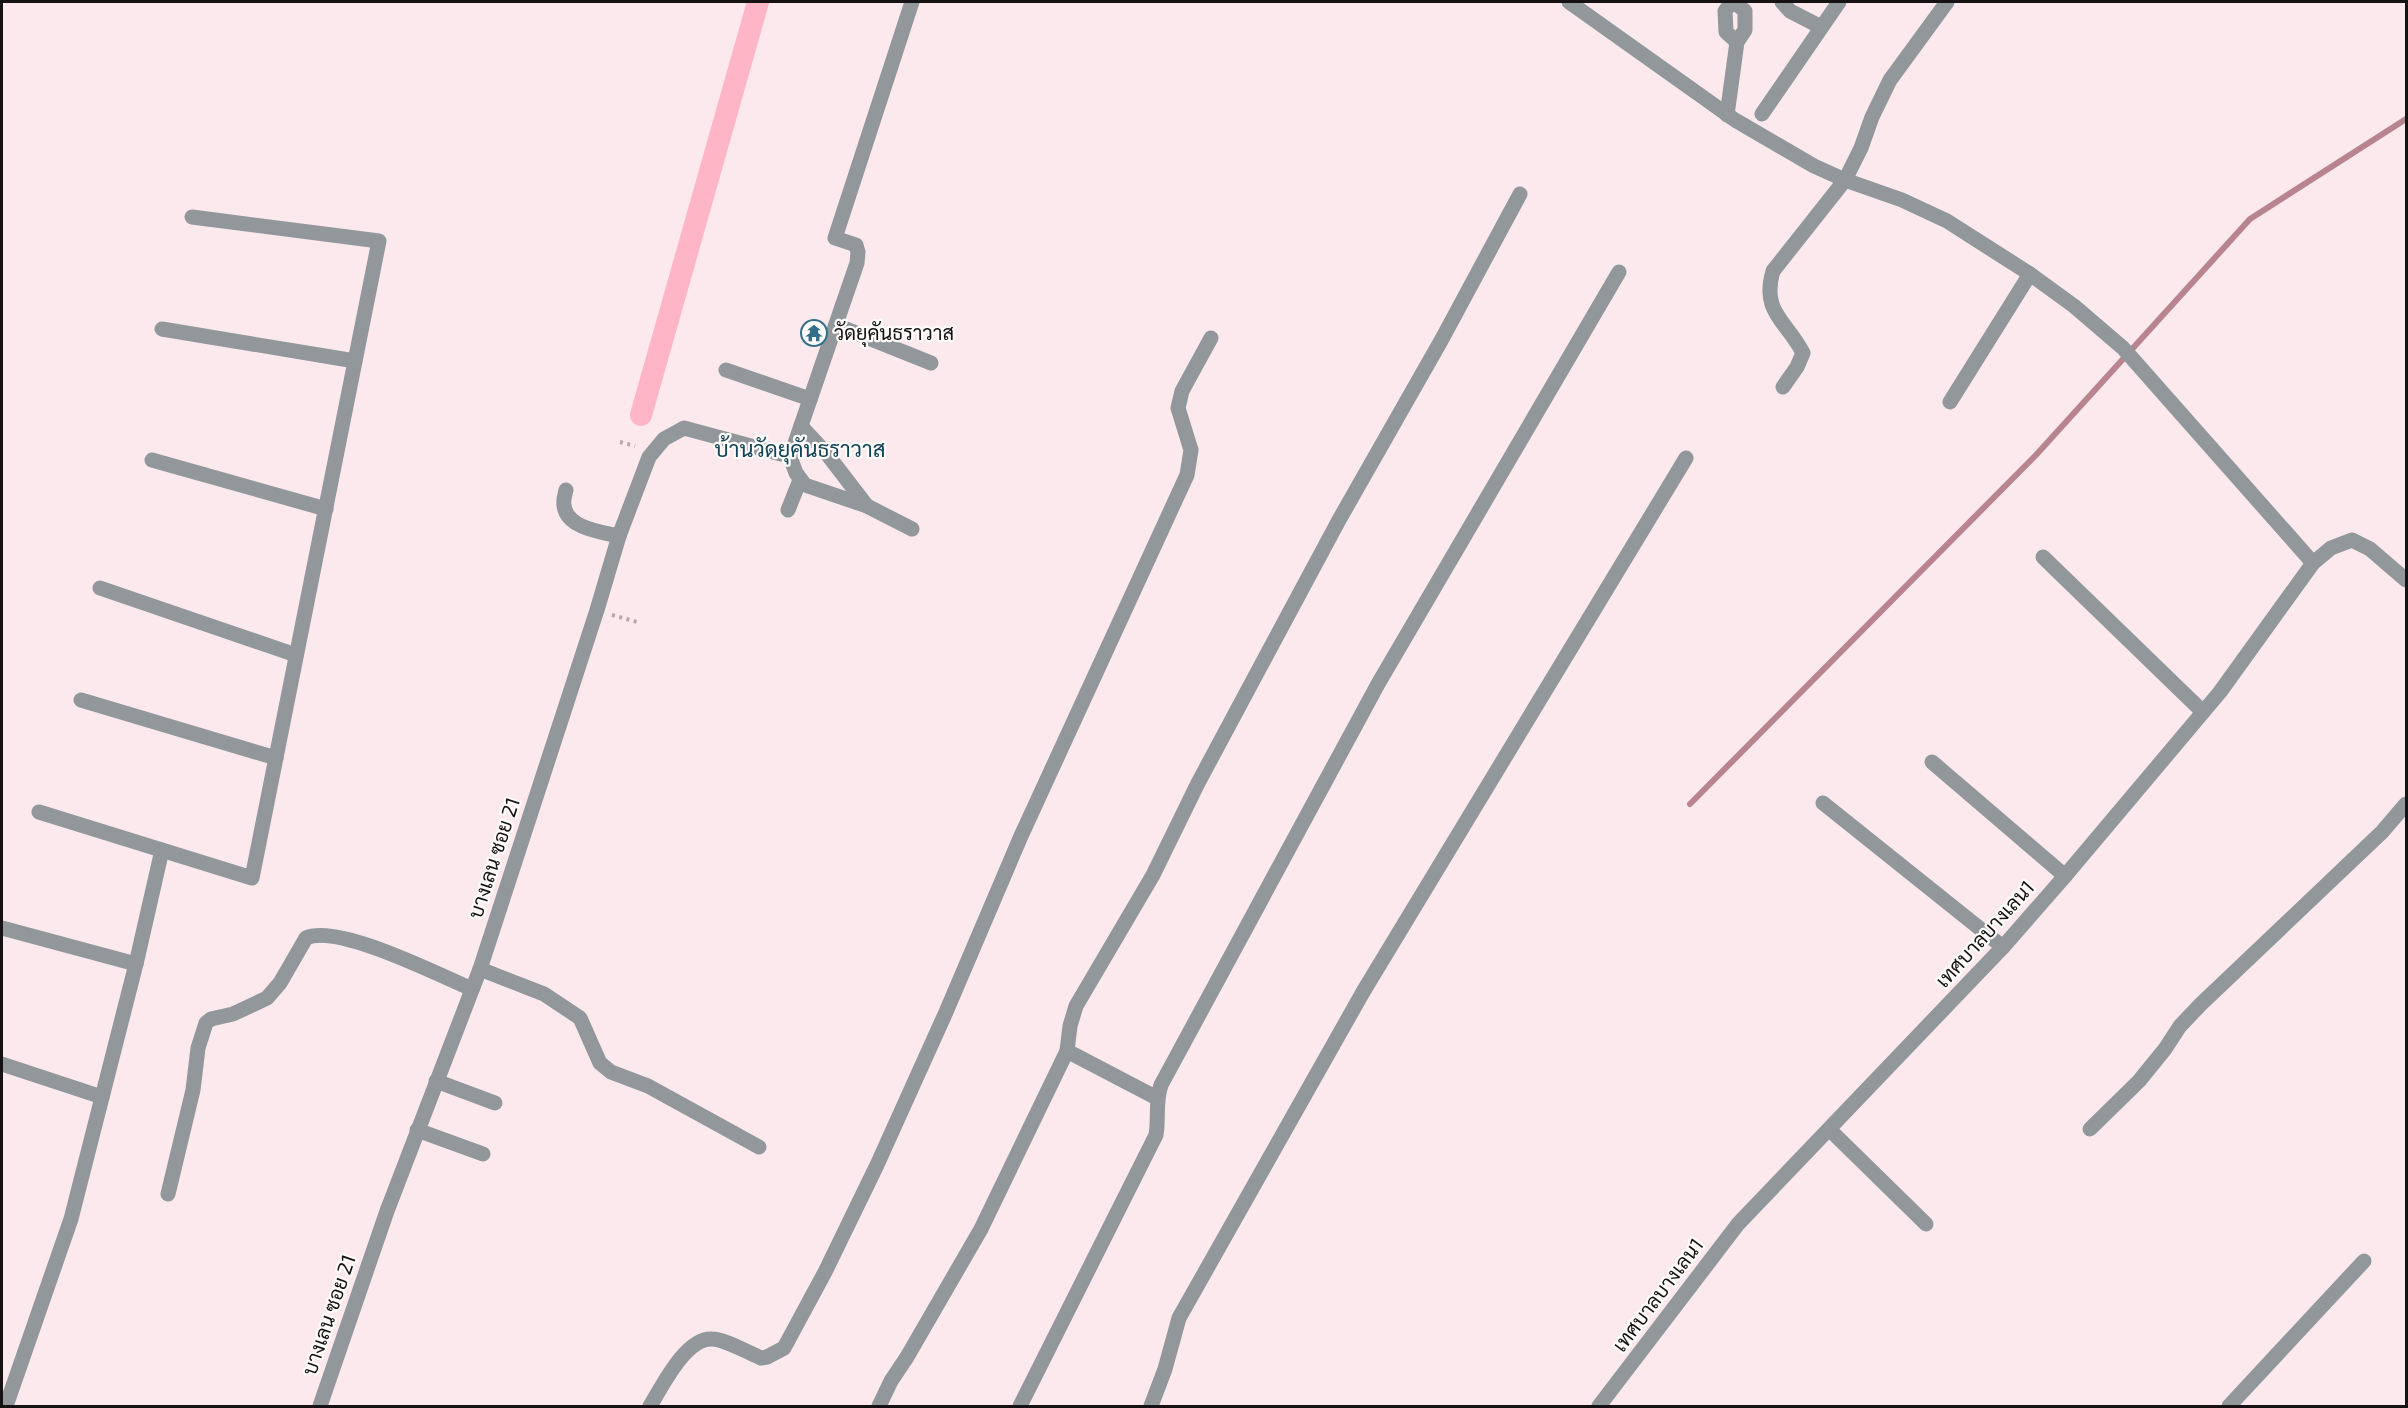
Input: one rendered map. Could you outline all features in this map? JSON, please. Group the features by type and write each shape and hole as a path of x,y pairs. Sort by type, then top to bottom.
{"street":[{"path":"912,2 835,238 856,245 857,263 793,449 785,454 800,480 805,484 867,506 912,529"},
{"path":"1569,2 1727,115 1814,166 1845,180 1902,200 1947,221 2030,274 2074,306 2123,348 2313,563"},
{"path":"1727,115 1737,42 1726,32 1725,11 1733,2"},
{"path":"1782,2 1790,11 1821,27"},
{"path":"1762,114 1839,2"},
{"path":"1783,387 1797,367 1803,353 1773,308 1768,288 1773,271 1845,180 1862,148 1872,117 1890,80 1947,2"},
{"path":"879,1407 891,1381 981,1229 1067,1051 1070,1026 1076,1006 1153,875 1198,783 1339,520 1442,339 1520,194"},
{"path":"39,812 252,878 380,241 192,217"},
{"path":"1020,1407 1156,1135 1158,1124 1156,1098 1161,1085 1378,684 1619,272"},
{"path":"1950,402 2030,274"},
{"path":"836,325 931,363"},
{"path":"162,329 355,361"},
{"path":"650,1407 684,1353 701,1341 712,1338 760,1358 784,1348 825,1272 882,1156 1021,836 1187,475 1191,450 1178,408 1182,391 1210,338"},
{"path":"726,370 810,399"},
{"path":"801,426 827,454 867,506"},
{"name":"บางเลน ซอย 21","path":"320,1407 387,1211 480,969 619,536 649,457 664,439 684,428 785,454"},
{"path":"1151,1407 1165,1369 1179,1318 1362,992 1686,458"},
{"path":"152,460 326,509"},
{"path":"788,510 800,480"},
{"path":"566,490 564,505 572,520 592,530 619,536"},
{"name":"เทศบาลบางเลน1","path":"1599,1407 1738,1224 2003,947 2204,712 2313,563 2331,548 2352,540 2370,549 2406,580"},
{"path":"2043,557 2204,712"},
{"path":"100,588 296,655"},
{"path":"81,700 276,758"},
{"path":"1932,762 2065,876"},
{"path":"1823,802 2003,947"},
{"path":"2090,1129 2139,1081 2194,1011 2382,832 2406,804"},
{"path":"6,1407 71,1220 136,964 162,850"},
{"path":"2,928 136,964"},
{"path":"168,1194 193,1090 198,1048 206,1023 212,1019 233,1014 267,998 280,982 306,938 312,935 339,937 381,950 472,989"},
{"path":"480,969 544,994 580,1018 600,1063 611,1072 648,1086 759,1147"},
{"path":"1067,1051 1156,1098"},
{"path":"2,1064 102,1097"},
{"path":"436,1081 495,1103"},
{"path":"417,1130 483,1154"},
{"path":"1830,1130 1926,1224"},
{"path":"2229,1407 2364,1261"}],"path":[{"path":"597,610 637,622"}],"waterway":[{"path":"641,415 758,2"},
{"path":"1690,804 2036,455 2250,219 2406,119"}],"place":[{"name":"วัดยุคันธราวาส","path":"814,333"}],"district":[{"name":"บ้านวัดยุคันธราวาส","path":"800,449"}]}
